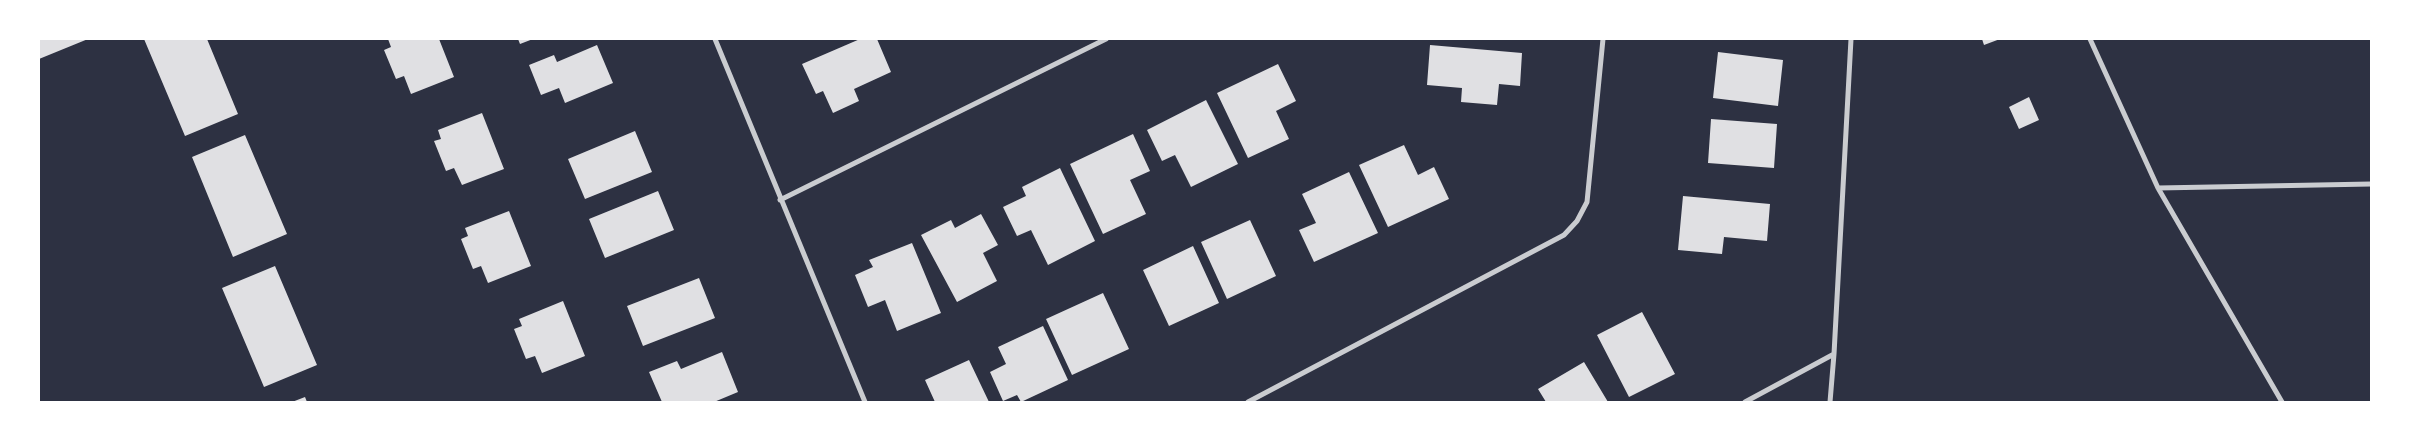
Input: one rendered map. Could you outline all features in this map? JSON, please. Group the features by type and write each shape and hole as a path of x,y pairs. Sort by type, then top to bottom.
{"street":[{"path":"715,39 865,402"},
{"path":"780,200 1106,39"},
{"path":"1248,402 1564,235 1578,221 1587,202 1603,39"},
{"path":"1830,402 1851,39"},
{"path":"2090,39 2158,188 2282,402"},
{"path":"2158,188 2371,184"},
{"path":"1745,402 1834,354"}],"building":[{"path":"39,39 88,39 39,59"},
{"path":"144,39 207,39 238,114 185,136"},
{"path":"388,39 439,39 454,77 411,94 404,76 396,79 384,50 391,47"},
{"path":"518,39 533,39 520,44"},
{"path":"860,39 877,39 891,72 854,89 859,101 833,113 823,91 816,94 802,64"},
{"path":"1982,39 2000,39 1984,45"},
{"path":"597,45 613,83 565,103 559,88 541,95 529,65 554,55 557,62"},
{"path":"1430,45 1522,53 1520,86 1499,84 1497,105 1461,102 1462,88 1427,85"},
{"path":"1718,52 1783,60 1778,106 1713,98"},
{"path":"1278,64 1296,101 1276,111 1289,139 1248,158 1217,93"},
{"path":"2029,97 2039,120 2019,129 2009,107"},
{"path":"1206,100 1238,164 1191,187 1175,155 1162,161 1147,130"},
{"path":"482,113 504,169 462,185 454,168 446,171 434,141 441,139 438,130"},
{"path":"1711,119 1777,124 1774,168 1708,163"},
{"path":"635,131 652,172 585,199 568,159"},
{"path":"1133,134 1150,171 1130,180 1146,214 1103,234 1070,164"},
{"path":"245,135 287,234 233,257 192,157"},
{"path":"1404,145 1418,175 1434,167 1449,199 1388,227 1359,165"},
{"path":"1060,168 1095,241 1048,265 1031,230 1017,236 1003,207 1026,196 1022,187"},
{"path":"1349,172 1378,233 1314,262 1299,230 1316,223 1302,194"},
{"path":"658,191 674,230 605,258 589,219"},
{"path":"1683,196 1770,204 1767,241 1724,237 1722,254 1678,250"},
{"path":"509,211 531,266 488,283 481,266 473,269 461,239 468,236 465,228"},
{"path":"981,214 998,245 983,253 997,281 957,302 921,235 951,220 955,228"},
{"path":"1250,220 1276,276 1227,299 1201,242"},
{"path":"912,243 941,313 897,331 885,300 868,307 855,275 873,267 869,260"},
{"path":"1193,246 1219,303 1169,326 1143,270"},
{"path":"275,266 317,365 264,387 222,288"},
{"path":"699,278 715,318 643,346 627,306"},
{"path":"1103,293 1129,349 1072,375 1046,319"},
{"path":"563,301 585,356 542,373 535,356 526,359 514,329 522,326 519,319"},
{"path":"1642,312 1675,374 1629,397 1597,335"},
{"path":"1043,326 1068,380 1021,402 1017,395 1003,401 990,372 1006,364 998,347"},
{"path":"722,352 738,392 714,402 662,402 649,372 677,361 681,369"},
{"path":"969,360 989,402 935,402 925,380"},
{"path":"1584,362 1608,402 1546,402 1538,389"},
{"path":"305,397 307,402 292,402"}]}
